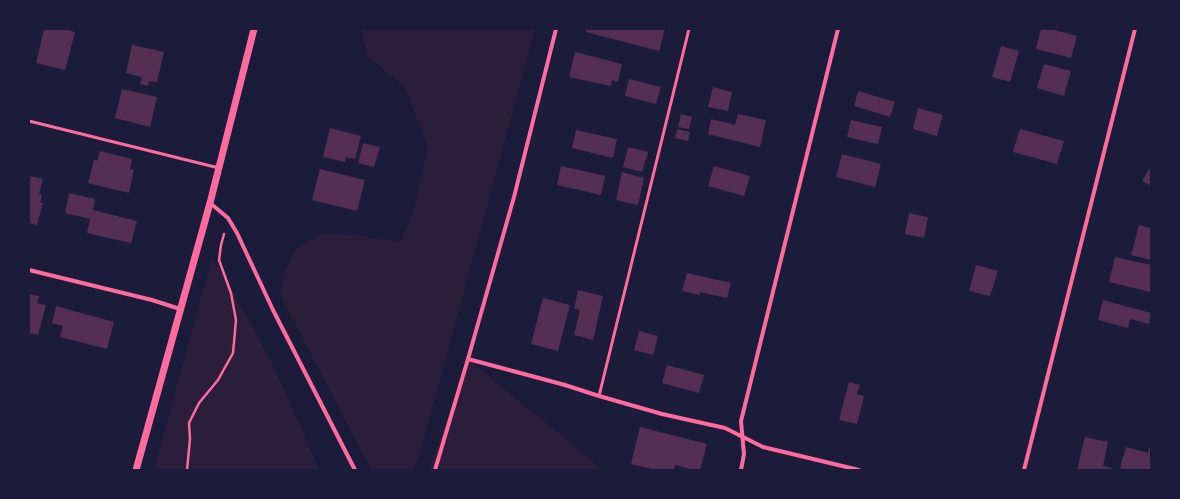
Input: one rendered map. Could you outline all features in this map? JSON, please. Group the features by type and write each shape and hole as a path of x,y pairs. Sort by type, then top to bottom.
{"street":[{"path":"136,470 210,203 254,29"},
{"path":"434,470 468,359 514,197 556,29"},
{"path":"741,470 744,454 741,421 838,29"},
{"path":"1024,470 1135,29"},
{"path":"210,203 228,218 237,233 273,310 355,470"},
{"path":"29,270 152,300 180,309"},
{"path":"468,359 565,385 662,414 725,428 763,447 859,470"}],"lane":[{"path":"599,396 689,29"},
{"path":"29,121 218,168"}],"path":[{"path":"187,470 190,439 189,423 199,403 218,380 233,353 236,320 230,293 219,260 228,218"}],"shaded area":[{"path":"362,29 535,29 421,450 413,470 371,470 280,294 285,270 297,247 324,234 355,235 401,242 414,209 428,147 405,87 367,56"},
{"path":"212,258 243,309 271,362 319,470 154,470"},
{"path":"468,359 603,470 429,470"}],"building":[{"path":"44,29 64,29 75,32 65,70 36,63"},
{"path":"587,29 665,29 659,51 586,32"},
{"path":"1041,29 1051,29 1077,36 1071,58 1036,49"},
{"path":"132,45 164,52 157,82 149,81 148,86 140,84 142,77 126,73"},
{"path":"1001,46 1019,51 1010,82 992,77"},
{"path":"575,52 622,64 618,82 612,80 611,86 569,77"},
{"path":"1044,64 1071,71 1064,96 1037,88"},
{"path":"629,79 661,87 656,104 625,96"},
{"path":"713,87 732,92 728,111 708,107"},
{"path":"122,89 157,97 150,127 115,118"},
{"path":"858,91 895,102 890,117 854,106"},
{"path":"918,108 943,115 937,136 913,129"},
{"path":"681,114 692,117 689,129 678,127"},
{"path":"738,114 766,120 760,147 708,134 711,119 735,125"},
{"path":"851,120 882,127 878,144 847,137"},
{"path":"330,128 361,136 355,159 346,157 345,162 323,157"},
{"path":"677,129 690,132 688,141 675,138"},
{"path":"1020,129 1064,141 1057,164 1013,152"},
{"path":"576,130 617,139 613,158 572,148"},
{"path":"363,143 380,147 374,167 358,163"},
{"path":"628,147 648,152 642,172 623,167"},
{"path":"100,151 132,159 130,169 134,170 129,193 88,183 94,160 97,161"},
{"path":"842,154 881,164 875,187 836,177"},
{"path":"561,166 605,176 601,195 557,185"},
{"path":"714,166 750,176 744,196 708,186"},
{"path":"1151,166 1151,186 1142,181"},
{"path":"320,169 365,180 357,211 312,200"},
{"path":"622,172 644,178 638,205 616,200"},
{"path":"29,176 43,179 39,194 42,194 40,203 43,203 37,225 29,223"},
{"path":"69,193 95,199 93,210 137,221 131,243 87,233 90,219 65,213"},
{"path":"909,213 928,217 924,238 905,234"},
{"path":"1139,225 1151,228 1151,260 1131,255"},
{"path":"1115,257 1151,265 1151,292 1109,282"},
{"path":"976,265 998,271 990,296 969,291"},
{"path":"687,273 731,283 727,298 700,292 700,295 682,291"},
{"path":"578,290 603,296 593,340 574,335 580,310 574,309"},
{"path":"29,294 39,296 37,303 46,305 38,335 31,333 30,335 29,334"},
{"path":"543,298 570,305 558,351 531,344"},
{"path":"1103,300 1151,313 1149,324 1130,319 1128,328 1098,320"},
{"path":"56,306 114,322 107,349 60,337 63,326 52,323"},
{"path":"639,331 658,336 653,355 634,350"},
{"path":"667,365 704,375 699,393 662,383"},
{"path":"849,382 860,385 857,394 864,396 857,424 839,420"},
{"path":"640,427 707,444 700,470 675,465 674,470 657,470 631,464"},
{"path":"1085,437 1108,442 1103,466 1112,468 1111,470 1077,470"},
{"path":"1126,447 1148,453 1149,448 1151,448 1151,470 1128,470 1120,468"}]}
